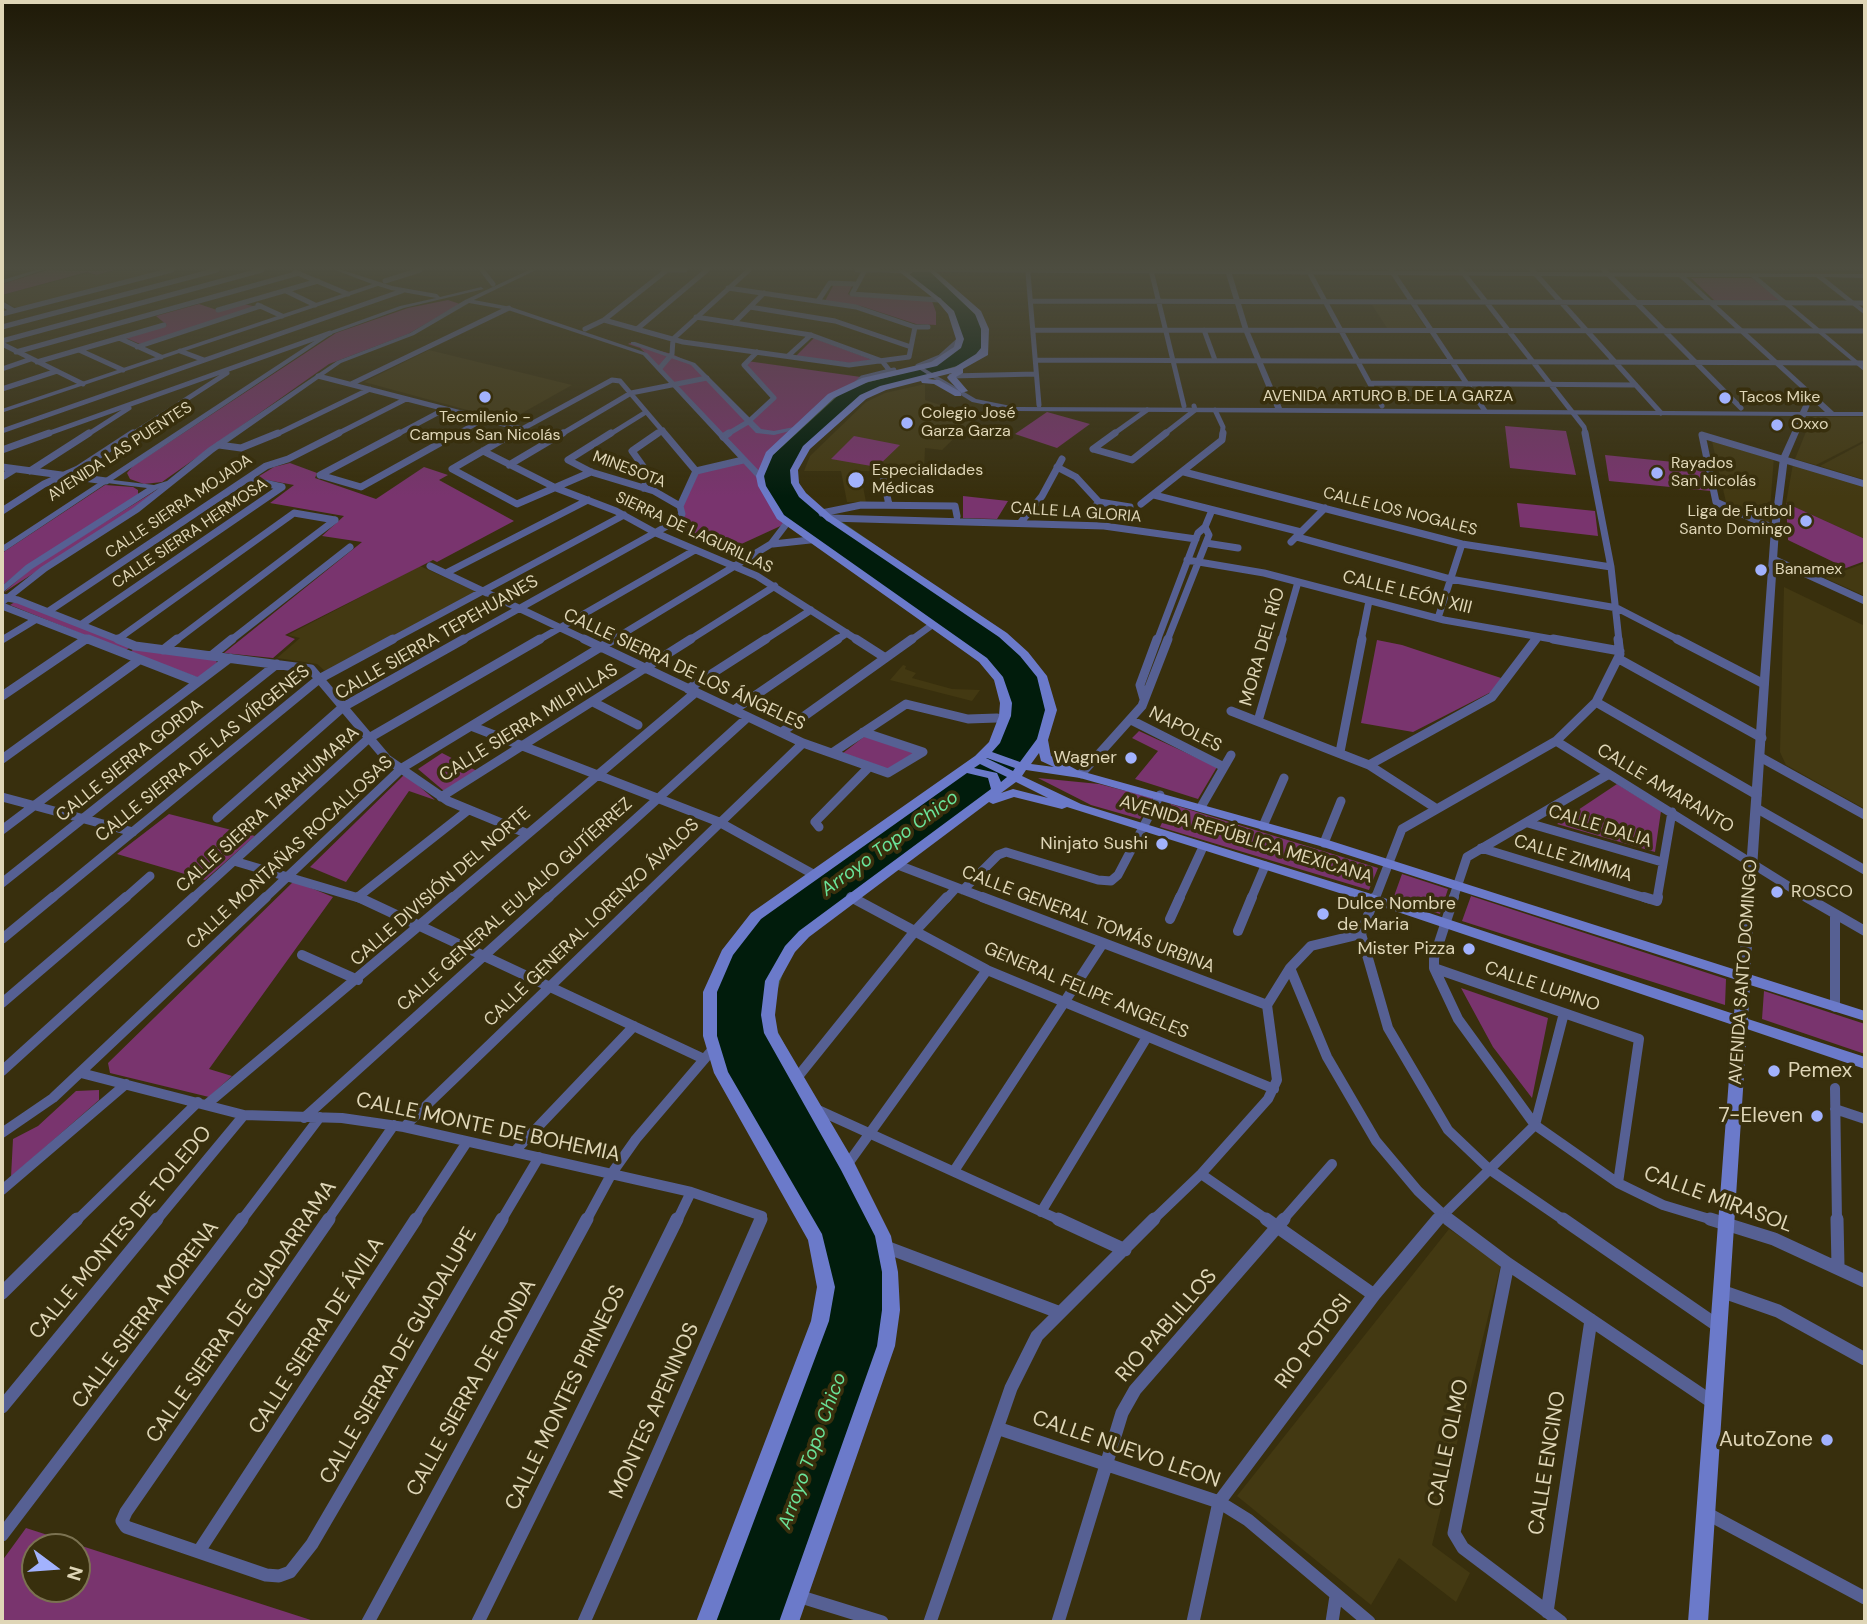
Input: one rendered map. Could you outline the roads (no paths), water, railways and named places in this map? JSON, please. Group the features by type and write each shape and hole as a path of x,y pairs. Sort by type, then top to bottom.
{"main road":[{"path":"706,1622 820,1321 826,1287 816,1239 708,1054 708,1002 718,970 727,953 756,916 983,757 1005,716 1002,688 996,673 983,660 787,523 772,507 760,476 769,454 831,396 861,382 941,361 954,352 957,346"},
{"path":"789,1622 886,1346 891,1310 886,1247 848,1165 771,1033 768,1016 772,981 790,949 851,897 974,809 1021,765 1043,739 1049,720 1050,701 1042,676 1024,654 1003,635 825,515 797,488 794,470 806,448 870,393 937,377 958,369 979,356 984,348"},
{"path":"958,390 951,376 979,360 985,354 984,348"},
{"path":"941,361 941,367 958,369"},
{"path":"904,372 919,374 917,381"},
{"path":"870,393 930,381 958,390"},
{"path":"870,834 906,801 974,754 989,738 997,718 1002,688"},
{"path":"1043,739 1045,758 1080,774"},
{"path":"983,757 1008,755 1021,765"},
{"path":"983,757 997,787"},
{"name":"AVENIDA REPÚBLICA MEXICANA","path":"983,757 1080,774 1324,843 1865,1016"},
{"name":"AVENIDA REPÚBLICA MEXICANA","path":"1021,765 1077,807 1376,900 1865,1063"},
{"path":"974,809 1006,793 1077,807"},
{"name":"AVENIDA SANTO DOMINGO","path":"1698,1622 1744,977"}],"street":[{"path":"16,352 38,346"},
{"path":"2,369 93,346"},
{"path":"2,411 195,346"},
{"path":"2,432 244,346"},
{"path":"2,450 292,346"},
{"name":"AVENIDA LAS PUENTES","path":"2,549 310,346"},
{"name":"AVENIDA LAS PUENTES","path":"3,598 136,510 219,445 318,376 345,359 380,346"},
{"path":"351,384 430,346"},
{"path":"626,346 660,368 760,476"},
{"path":"644,346 693,364 748,422 766,433 794,429"},
{"path":"660,368 672,354 673,346"},
{"path":"717,346 849,365 908,357 911,347 907,346"},
{"path":"788,356 799,346"},
{"path":"841,346 883,361 890,371"},
{"path":"861,382 862,378 932,362 954,346"},
{"path":"1035,346 1039,405"},
{"path":"1168,346 1184,406"},
{"path":"1210,346 1215,360"},
{"path":"1252,346 1278,408"},
{"path":"1349,346 1382,407"},
{"path":"1442,346 1484,409"},
{"path":"1522,346 1573,410 1585,431 1611,567 1620,655 1596,702 1556,741 1402,829 1361,934 1381,1008 1398,1048 1448,1130 1489,1169 1718,1325"},
{"path":"1602,346 1659,410"},
{"path":"1680,346 1741,408"},
{"path":"1760,346 1829,411"},
{"path":"1838,346 1861,363 1865,370"},
{"path":"137,347 161,357"},
{"path":"5,349 83,384"},
{"path":"79,350 123,370"},
{"path":"180,351 204,360"},
{"path":"277,351 297,354"},
{"path":"723,437 748,422 774,397 744,365 757,352"},
{"path":"1036,360 1861,363"},
{"path":"2,511 239,365"},
{"name":"AVENIDA ARTURO B. DE LA GARZA","path":"924,367 958,390 999,407 1184,406 1215,410 1382,407 1484,409"},
{"path":"181,368 203,378"},
{"path":"2,389 57,371"},
{"path":"951,376 1037,374"},
{"path":"318,376 523,429"},
{"path":"509,465 631,393 707,378"},
{"path":"591,472 517,504 452,469 604,382 612,380 620,382 631,393 696,471"},
{"path":"1370,383 1636,385"},
{"path":"182,385 203,389"},
{"path":"219,445 235,448 254,445 370,389"},
{"name":"AVENIDA ARTURO B. DE LA GARZA","path":"958,390 995,401 1053,407 1147,410 1278,408 1865,412"},
{"name":"AVENIDA SANTO DOMINGO","path":"1744,977 1775,529 1784,458 1811,395"},
{"name":"CALLE SIERRA MOJADA","path":"48,611 247,479 406,399"},
{"path":"30,471 142,400"},
{"path":"1147,410 1093,449 1132,460 1194,408"},
{"name":"AVENIDA ARTURO B. DE LA GARZA","path":"1659,410 1741,408 1803,411"},
{"path":"445,409 320,475 360,488 484,419"},
{"path":"1141,504 1222,440 1223,427 1215,410"},
{"name":"MINESOTA","path":"646,412 568,460 591,472 643,488 680,506"},
{"path":"83,421 95,423 100,427"},
{"path":"643,488 650,476 632,451 663,430"},
{"path":"1775,529 1716,502 1702,436 1708,435 1865,484"},
{"name":"SIERRA DE LAGURILLAS","path":"483,451 556,488 624,515 656,533 775,586 884,657"},
{"path":"1021,522 1042,496 1062,458"},
{"path":"696,471 743,460"},
{"path":"2,467 154,487"},
{"path":"1058,467 1076,477 1099,502 1130,508"},
{"path":"2,477 15,469"},
{"path":"680,506 696,471"},
{"name":"CALLE LOS NOGALES","path":"1184,472 1462,544 1611,567"},
{"path":"883,476 889,505"},
{"name":"CALLE SIERRA HERMOSA","path":"82,624 282,487 247,479"},
{"name":"AVENIDA LAS PUENTES","path":"3,598 29,568 154,487 174,480"},
{"path":"1154,495 1450,579 1617,608 1765,684"},
{"path":"446,573 588,500"},
{"path":"1091,511 1099,502"},
{"path":"825,515 853,506 889,505 956,507 957,516"},
{"name":"CALLE SIERRA TEPEHUANES","path":"218,818 343,707 656,533 681,516 680,506"},
{"path":"1296,537 1325,508"},
{"path":"1144,699 1139,685 1196,539 1212,510"},
{"path":"118,639 295,512 335,520 163,650"},
{"name":"CALLE SIERRA DE LAS VÍRGENES","path":"2,939 319,678 624,515"},
{"name":"CALLE LA GLORIA","path":"825,515 1117,527 1196,539"},
{"name":"CALLE MONTAÑAS ROCALLOSAS","path":"2,1133 42,1108 81,1073 287,874 402,768 735,567 771,544 787,523"},
{"path":"1080,774 1131,720 1144,699 1206,543 1209,533 1205,527"},
{"name":"CALLE MONTAÑAS ROCALLOSAS","path":"771,544 810,540"},
{"path":"1206,543 1238,548"},
{"path":"1438,618 1462,544"},
{"path":"211,656 351,547"},
{"name":"CALLE SIERRA TARAHUMARA","path":"2,1071 369,738 557,627 695,550"},
{"path":"1773,559 1865,601"},
{"name":"CALLE LEÓN XIII","path":"1187,561 1298,582 1438,618 1538,636 1620,655 1762,738"},
{"name":"CALLE SIERRA DE LOS ÁNGELES","path":"430,566 803,743 891,773 923,751 863,732"},
{"name":"MORA DEL RÍO","path":"1258,722 1298,582"},
{"name":"CALLE SIERRA MILPILLAS","path":"441,797 775,586"},
{"path":"3,598 48,611 135,646 311,669 387,759 441,797 467,811 528,834"},
{"path":"3,598 35,620 198,682"},
{"path":"1340,752 1369,601"},
{"name":"CALLE DIVISIÓN DEL NORTE","path":"2,1293 202,1104 358,980 692,690 811,610"},
{"path":"2,640 35,620"},
{"path":"1162,623 1175,625"},
{"path":"782,732 932,625"},
{"path":"734,710 847,633"},
{"path":"1369,765 1492,697 1538,636"},
{"path":"2,696 86,639"},
{"path":"122,653 135,646"},
{"path":"2,830 230,658"},
{"path":"2,759 139,660"},
{"name":"CALLE SIERRA GORDA","path":"2,883 277,664"},
{"path":"593,702 635,723"},
{"path":"1596,702 1757,795"},
{"path":"832,753 906,704 968,719 997,718"},
{"path":"1231,711 1369,765 1437,809"},
{"name":"CALLE GENERAL EULALIO GUTÍERREZ","path":"304,1118 748,717"},
{"name":"NAPOLES","path":"1131,720 1224,767"},
{"path":"471,726 719,822 813,874"},
{"name":"CALLE AMARANTO","path":"1556,741 1751,860 1835,916 1865,931"},
{"name":"CALLE GENERAL LORENZO ÁVALOS","path":"399,1126 803,743"},
{"path":"1201,807 1231,755"},
{"path":"1760,757 1865,816"},
{"path":"817,825 869,767"},
{"path":"1434,968 1445,923 1467,857 1609,774"},
{"path":"1263,826 1284,778"},
{"path":"796,1079 915,931 998,855 1006,852 1098,880 1111,881 1118,875 1160,795"},
{"path":"2,797 133,832"},
{"path":"1324,843 1341,801"},
{"path":"1756,807 1865,870"},
{"path":"358,897 467,811"},
{"path":"1662,862 1672,812"},
{"name":"CALLE DALIA","path":"1528,822 1662,862"},
{"path":"1170,919 1203,847"},
{"name":"CALLE ZIMIMIA","path":"1481,848 1657,901 1662,862"},
{"path":"234,861 287,874 358,897 635,1026 708,1054"},
{"name":"CALLE GENERAL TOMÁS URBINA","path":"898,865 1267,1005"},
{"path":"1238,931 1265,866"},
{"path":"2,1003 149,876"},
{"name":"GENERAL FELIPE ANGELES","path":"851,897 987,970 1062,1004 1274,1089"},
{"path":"1835,916 1835,1007"},
{"path":"930,1622 997,1428 1024,1360 1037,1336 1201,1174 1274,1089 1276,1069 1267,1005 1290,968 1311,946 1361,934"},
{"path":"954,1171 1103,943"},
{"path":"302,955 358,980"},
{"path":"1290,968 1327,1057 1376,1142 1442,1215 1508,1264 1712,1402"},
{"name":"CALLE LUPINO","path":"1434,968 1639,1039 1618,1183"},
{"name":"CALLE MIRASOL","path":"1434,968 1458,1019 1479,1052 1535,1125 1618,1183 1663,1205 1774,1239 1838,1266 1865,1281"},
{"path":"848,1165 987,970"},
{"path":"1535,1125 1564,1013"},
{"path":"514,1152 635,1026"},
{"path":"1041,1212 1147,1037"},
{"name":"CALLE SIERRA DE RONDA","path":"368,1622 612,1173 636,1139 708,1054"},
{"name":"CALLE MONTE DE BOHEMIA","path":"81,1073 244,1115 320,1117 399,1126 691,1192 762,1216"},
{"path":"2,1190 126,1084"},
{"path":"1835,1088 1838,1266"},
{"path":"814,1109 1125,1250"},
{"path":"1836,1109 1865,1119"},
{"name":"CALLE MONTES DE TOLEDO","path":"2,1407 244,1115"},
{"name":"CALLE SIERRA MORENA","path":"2,1535 320,1117"},
{"name":"RIO POTOSI","path":"1193,1622 1219,1502 1374,1295 1442,1215 1535,1125"},
{"name":"CALLE SIERRA DE GUADARRAMA","path":"198,1551 126,1527 122,1521 399,1126"},
{"name":"CALLE SIERRA DE ÁVILA","path":"198,1551 467,1142"},
{"name":"CALLE SIERRA DE GUADALUPE","path":"198,1551 266,1575 279,1576 290,1572 312,1544 539,1157"},
{"name":"RIO PABLILLOS","path":"1058,1622 1104,1464 1122,1413 1135,1390 1332,1164"},
{"path":"1201,1174 1374,1295"},
{"name":"CALLE MONTES PIRINEOS","path":"478,1622 691,1192"},
{"name":"MONTES APENINOS","path":"584,1622 760,1226 762,1216"},
{"path":"886,1247 1059,1312"},
{"name":"CALLE OLMO","path":"1508,1264 1454,1533 1463,1548 1561,1622"},
{"path":"1721,1291 1778,1311 1865,1359"},
{"name":"CALLE ENCINO","path":"1547,1612 1591,1321"},
{"name":"CALLE NUEVO LEON","path":"997,1428 1219,1502 1248,1520 1369,1622"},
{"path":"1704,1512 1865,1598"},
{"path":"798,1596 882,1622"},
{"path":"1332,1622 1336,1596"}],"water":[{"name":"Arroyo Topo Chico","path":"956,346 984,346 970,363 873,392 806,448 794,470 802,495 1003,635 1042,676 1050,714 1025,767 790,949 768,1015 883,1236 886,1346 789,1622 706,1622 820,1321 822,1256 721,1073 710,992 747,924 985,753 1005,716 993,669 780,517 762,486 765,461 846,387 927,366"}],"place":[{"name":"Tecmilenio - Campus San Nicolás","path":"485,397"},
{"name":"Tacos Mike","path":"1725,398"},
{"name":"Colegio José Garza Garza","path":"907,423"},
{"name":"Oxxo","path":"1777,425"},
{"name":"Rayados San Nicolás","path":"1657,473"},
{"name":"Especialidades Médicas","path":"856,480"},
{"name":"Liga de Futbol Santo Domingo","path":"1806,521"},
{"name":"Banamex","path":"1761,570"},
{"name":"Wagner","path":"1131,758"},
{"name":"Ninjato Sushi","path":"1162,844"},
{"name":"ROSCO","path":"1777,892"},
{"name":"Dulce Nombre de Maria","path":"1323,914"},
{"name":"Mister Pizza","path":"1469,949"},
{"name":"Pemex","path":"1774,1071"},
{"name":"7-Eleven","path":"1817,1116"},
{"name":"AutoZone","path":"1827,1440"}]}
